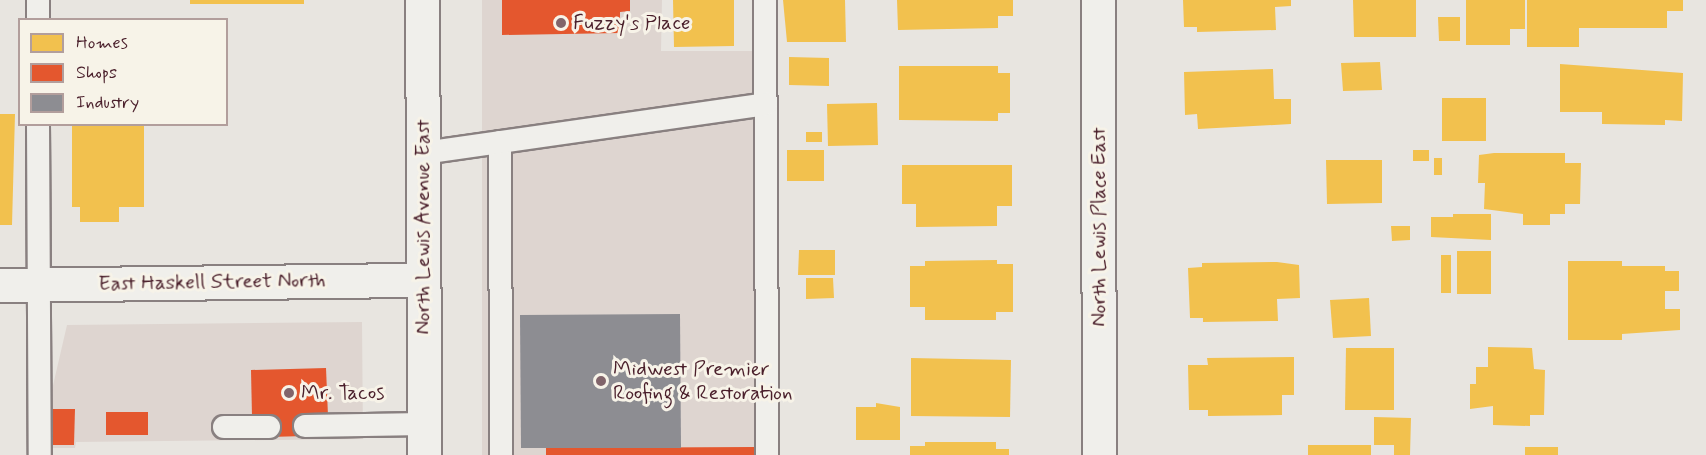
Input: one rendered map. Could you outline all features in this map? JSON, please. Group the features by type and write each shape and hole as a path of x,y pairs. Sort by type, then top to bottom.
{"street":[{"name":"North Lewis Avenue East","path":"422,0 424,439"},
{"name":"North Lewis Place East","path":"1098,0 1099,455"},
{"name":"East Haskell Street North","path":"0,285 423,280"}],"lane":[{"path":"38,0 38,18"},
{"path":"765,0 767,455"},
{"path":"423,153 766,104"},
{"path":"38,126 40,455"},
{"path":"500,142 501,455"},
{"path":"305,426 424,439"},
{"path":"224,427 269,427"}],"shaded area":[{"path":"482,0 662,0 661,51 755,51 756,455 482,455"},
{"path":"362,322 363,439 76,442 75,448 48,448 48,407 67,325"}],"building: Homes":[{"path":"190,0 304,0 304,4 190,4"},
{"path":"673,0 734,0 734,46 674,47"},
{"path":"783,0 845,0 846,42 787,42"},
{"path":"897,0 1013,0 1013,16 998,16 998,28 898,30"},
{"path":"1183,0 1291,0 1291,6 1275,7 1276,30 1197,32 1197,27 1184,27"},
{"path":"1353,0 1416,0 1416,37 1354,37"},
{"path":"1466,0 1525,0 1525,29 1510,29 1510,45 1466,45"},
{"path":"1527,0 1683,0 1683,11 1667,11 1667,28 1579,28 1579,47 1527,47"},
{"path":"1438,17 1460,17 1460,41 1439,41"},
{"path":"789,57 829,58 829,86 789,85"},
{"path":"1380,62 1382,90 1343,91 1341,63"},
{"path":"1560,64 1683,73 1682,121 1665,120 1665,125 1602,124 1602,112 1560,112"},
{"path":"899,66 998,66 998,73 1010,73 1010,113 998,113 998,121 899,120"},
{"path":"1273,69 1274,99 1291,99 1291,124 1198,129 1197,114 1185,115 1184,72"},
{"path":"1442,98 1486,98 1486,141 1442,141"},
{"path":"877,103 878,145 828,146 827,104"},
{"path":"0,114 15,114 12,225 0,225"},
{"path":"72,126 144,126 144,207 119,207 119,222 80,222 80,207 72,207"},
{"path":"806,132 822,132 822,142 806,142"},
{"path":"787,150 824,150 824,181 787,181"},
{"path":"1413,150 1429,150 1429,161 1413,161"},
{"path":"1565,153 1565,163 1581,163 1580,204 1565,204 1565,214 1550,214 1550,225 1523,225 1523,214 1484,209 1485,183 1478,183 1479,155"},
{"path":"1434,158 1442,158 1442,175 1434,175"},
{"path":"1326,160 1382,160 1382,203 1327,204"},
{"path":"902,165 1012,165 1012,206 997,206 997,226 916,227 916,204 902,204"},
{"path":"1453,214 1491,214 1491,240 1431,237 1431,217 1453,217"},
{"path":"1391,226 1410,226 1410,240 1392,241"},
{"path":"799,250 835,250 835,275 798,275"},
{"path":"1457,251 1491,251 1491,294 1457,294"},
{"path":"1441,255 1451,255 1451,293 1441,293"},
{"path":"997,260 997,264 1013,264 1013,312 996,312 996,320 925,320 925,307 910,307 910,266 925,266 925,261"},
{"path":"1568,261 1622,261 1622,266 1665,266 1665,271 1679,271 1679,291 1665,291 1665,309 1680,309 1680,330 1622,334 1622,340 1568,340"},
{"path":"1277,262 1299,265 1300,298 1277,299 1278,321 1203,322 1203,318 1190,318 1188,268 1202,267 1202,263"},
{"path":"806,278 833,278 834,298 806,299"},
{"path":"1369,298 1371,336 1333,338 1330,300"},
{"path":"1488,347 1532,348 1534,369 1545,370 1544,415 1530,415 1530,426 1493,425 1493,406 1470,409 1470,384 1476,384 1476,367 1488,367"},
{"path":"1346,348 1394,348 1394,410 1345,410"},
{"path":"1294,357 1294,395 1282,395 1282,415 1208,416 1208,410 1189,410 1188,365 1208,365 1207,358"},
{"path":"911,358 1011,360 1010,417 911,416"},
{"path":"876,403 900,407 900,440 856,440 856,407 876,407"},
{"path":"1374,417 1411,418 1410,455 1394,455 1394,445 1374,445"},
{"path":"925,442 996,442 996,449 1009,449 1009,455 910,455 910,446 925,446"},
{"path":"1308,445 1371,445 1371,455 1308,455"},
{"path":"1525,447 1558,447 1558,455 1525,455"}],"building: Shops":[{"name":"Fuzzy's Place","path":"502,0 630,0 630,11 620,12 620,33 502,35"},
{"name":"Mr. Tacos","path":"326,368 328,416 305,436 269,437 252,417 251,370"},
{"path":"50,409 75,409 74,445 50,445"},
{"path":"106,412 148,412 148,435 106,435"},
{"path":"754,447 754,455 546,455 546,448"}],"building: Industry":[{"name":"Midwest Premier Roofing & Restoration","path":"680,314 681,448 521,448 520,315"}],"place":[{"name":"Fuzzy's Place","path":"561,23"},
{"name":"Midwest Premier Roofing & Restoration","path":"601,381"},
{"name":"Mr. Tacos","path":"289,393"}]}
